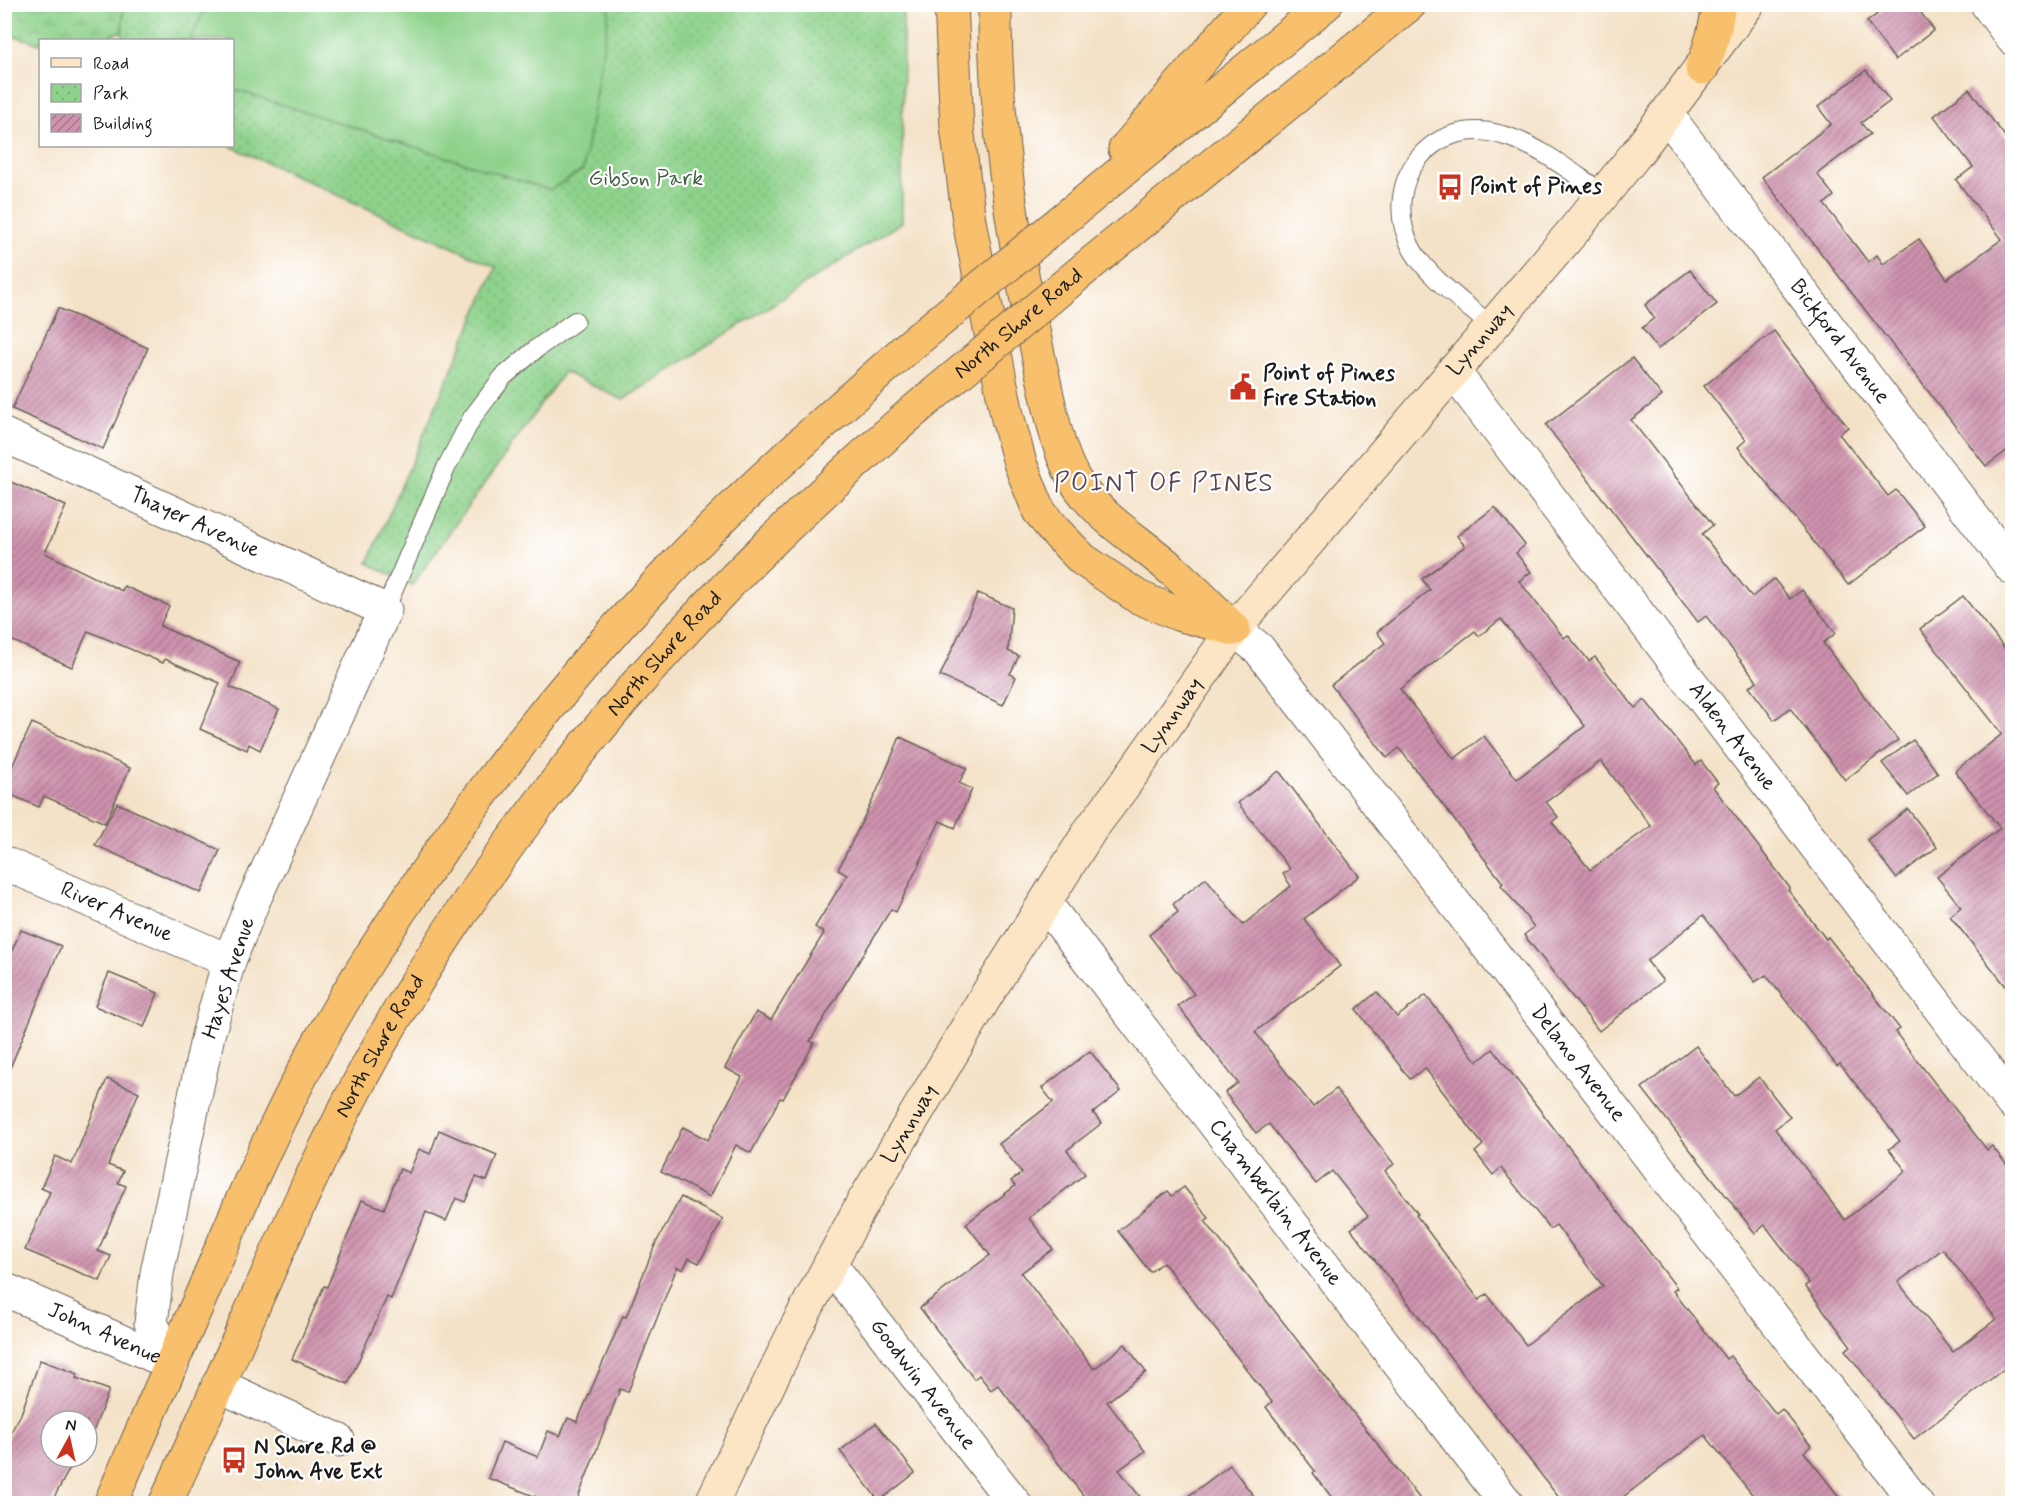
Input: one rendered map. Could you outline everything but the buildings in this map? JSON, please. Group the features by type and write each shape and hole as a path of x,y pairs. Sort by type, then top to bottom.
{"highway":[{"path":"951,4 957,127 969,221 1007,415 1020,463 1039,511 1053,529 1083,559 1138,597 1178,614 1234,629"},
{"path":"995,4 1000,111 1010,194 1031,321 1049,405 1062,451 1078,486 1103,515 1171,568 1234,629"},
{"path":"1071,213 1249,4"},
{"path":"110,1503 252,1176 310,1059 378,944 451,835 537,722 578,672 657,584 752,488 908,348 1326,4"},
{"path":"1702,68 1712,45 1719,4"},
{"name":"North Shore Road","path":"165,1503 290,1224 346,1107 410,993 488,875 577,756 639,681 770,542 915,410 1407,7"}],"main road":[{"name":"Lynnway","path":"711,1503 771,1378 830,1264 915,1114 1090,829 1122,788 1234,629 1604,194 1702,68 1748,4"}],"street":[{"path":"1987,4 2013,38"},
{"name":"Bickford Avenue","path":"1666,115 2013,568"},
{"name":"Alden Avenue","path":"1453,371 2013,1103"},
{"name":"Thayer Avenue","path":"4,435 385,610"},
{"name":"Hayes Avenue","path":"172,1364 151,1323 156,1282 208,1035 229,961 252,904 385,610"},
{"name":"Delano Avenue","path":"1234,629 1260,649 1917,1503"},
{"name":"River Avenue","path":"4,863 229,961"},
{"name":"Chamberlain Avenue","path":"1045,903 1507,1503"},
{"name":"Goodwin Avenue","path":"830,1264 1015,1503"},
{"name":"John Avenue","path":"4,1289 172,1364"},
{"path":"218,1385 338,1440"}],"lane":[{"path":"1491,326 1424,265 1412,248 1403,228 1400,212 1406,179 1413,164 1424,150 1437,140 1452,134 1485,132 1501,134 1543,154 1604,194"},
{"path":"385,610 446,468 472,418 503,377 536,349 575,321"}],"green space":[{"name":"Gibson Park","path":"124,4 903,5 902,222 623,400 564,372 412,585 368,563 496,267 232,147 234,147 234,39 123,39"},
{"path":"4,5 124,5 122,31 102,39 39,39 39,44 19,37 5,38"},
{"path":"207,5 610,5 583,170 550,190 234,89 234,39 190,39"}],"place":[{"name":"Point of Pines","path":"1450,187"},
{"name":"Point of Pines Fire Station","path":"1243,387"},
{"name":"N Shore Rd @ John Ave Ext","path":"234,1460"}],"district":[{"name":"POINT OF PINES","path":"1164,484"}]}
